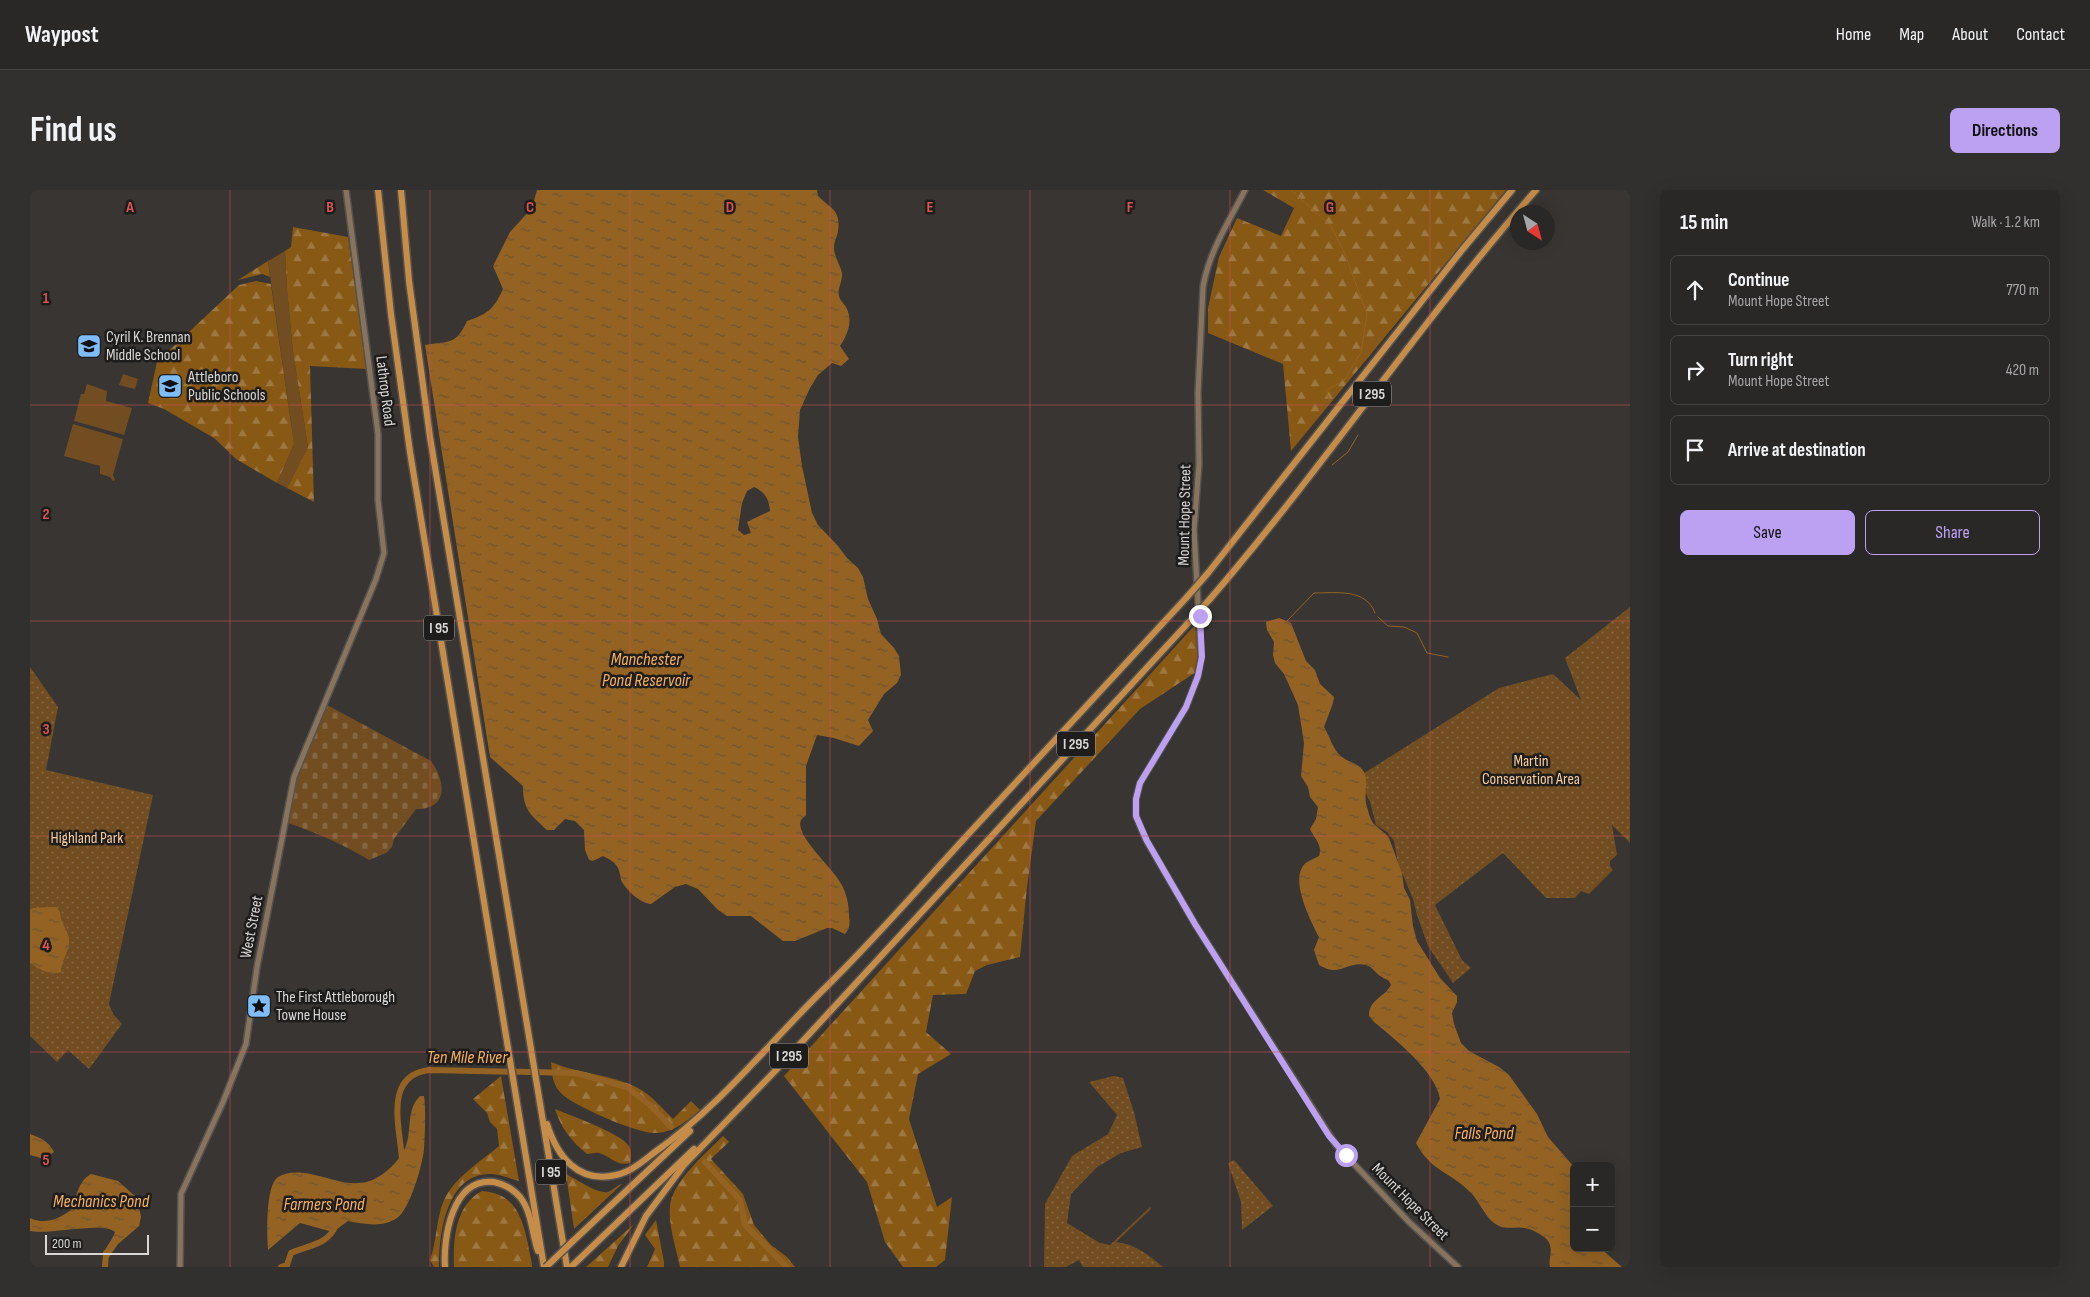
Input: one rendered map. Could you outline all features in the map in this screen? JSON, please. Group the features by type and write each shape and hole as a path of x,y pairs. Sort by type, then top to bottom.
{"highway":[{"name":"I 95","path":"378,190 391,314 408,439 545,1267"},
{"name":"I 95","path":"401,190 409,281 430,437 567,1267"},
{"name":"I 295","path":"701,1117 760,1062 1208,572 1462,250 1512,190"},
{"name":"I 295","path":"714,1131 777,1069 1210,599 1265,533 1479,258 1536,190"},
{"path":"540,1104 553,1144 564,1160 582,1172 602,1176 617,1175 631,1169 701,1117"},
{"path":"446,1267 447,1231 462,1195 472,1187 488,1182 506,1186 521,1198 526,1207 545,1267 701,1117"},
{"path":"573,1265 714,1131"},
{"path":"621,1267 640,1227 657,1200 714,1131"}],"street":[{"name":"Lathrop Road","path":"346,190 378,434 378,500 384,553 370,594"},
{"name":"Mount Hope Street","path":"1245,190 1212,254 1206,270 1204,287 1198,393 1199,464 1194,530 1202,639 1198,676 1186,707 1140,783 1136,799 1136,816 1147,841 1195,924 1333,1140 1409,1222 1458,1267"},
{"name":"West Street","path":"180,1267 181,1194 246,1044 258,959 294,778 370,594"}],"green space":[{"path":"1263,190 1506,190 1291,451 1283,364 1208,333 1208,308 1219,257 1237,218 1281,236 1294,208"},
{"path":"293,227 348,237 367,369 310,366 314,502 287,488 308,447 293,352 287,289 285,251 291,247"},
{"path":"285,251 293,352 308,447 287,488 277,483 294,444 268,261"},
{"path":"268,261 270,277 262,274 238,280"},
{"path":"256,281 271,284 294,444 277,483 236,459 214,438 164,409 148,403 157,362 239,285"},
{"path":"123,374 138,379 135,389 119,385"},
{"path":"87,384 107,391 106,401 132,408 124,435 74,421 81,394 84,394"},
{"path":"73,424 123,439 113,475 115,480 113,481 110,477 100,474 100,466 64,456"},
{"name":"Martin Conservation Area","path":"1630,607 1630,843 1612,825 1617,855 1610,861 1610,866 1613,870 1589,894 1581,891 1575,898 1546,898 1503,853 1435,905 1462,960 1471,968 1453,983 1428,946 1413,899 1398,863 1394,841 1387,832 1376,825 1370,802 1358,777 1499,688 1553,674 1581,700 1565,658"},
{"path":"1195,625 1199,645 1196,672 1140,709 1036,821 1020,957 987,965 975,971 966,994 933,995 926,1032 951,1054 918,1074 909,1119 937,1207 952,1197 945,1260 936,1267 903,1267 885,1242 867,1182 784,1076"},
{"name":"Highland Park","path":"30,667 58,707 46,770 153,795 109,1004 113,1014 122,1024 89,1069 68,1050 57,1062 30,1036"},
{"path":"327,705 431,761 439,777 442,792 435,804 427,808 416,809 394,839 392,847 386,853 369,860 330,839 288,823 295,782"},
{"path":"551,1062 628,1083 652,1098 673,1119 691,1101 700,1110 685,1122 669,1131 649,1132 623,1125 593,1112 562,1094 554,1083"},
{"path":"501,1076 519,1181 493,1174 477,1176 465,1183 455,1193 448,1207 444,1222 439,1253 439,1267 434,1267 430,1260 444,1200 461,1177 499,1146 497,1129 490,1122 487,1113 473,1099"},
{"path":"1114,1076 1123,1078 1134,1112 1142,1147 1121,1153 1097,1167 1071,1194 1067,1223 1100,1243 1110,1245 1150,1207 1151,1209 1116,1242 1136,1248 1163,1267 1083,1267 1079,1260 1066,1267 1044,1267 1045,1204 1072,1156 1108,1134 1117,1115 1089,1082"},
{"path":"555,1109 605,1130 623,1140 630,1149 630,1163 621,1164 599,1153 587,1154 567,1134"},
{"path":"723,1136 729,1142 711,1159 743,1194 754,1225 771,1245 787,1257 795,1267 680,1267 670,1221 672,1197 691,1168"},
{"path":"1234,1160 1273,1206 1242,1230 1241,1202 1228,1163"},
{"path":"566,1174 593,1189 603,1192 608,1192 622,1184 574,1229"},
{"path":"482,1191 502,1196 515,1208 526,1234 532,1267 454,1267 457,1224 466,1205"},
{"path":"656,1220 664,1267 647,1267 655,1249 645,1235"},
{"path":"634,1224 618,1246 608,1267 586,1267"}],"water":[{"name":"Manchester Pond Reservoir","path":"537,190 817,190 818,196 834,210 838,218 838,233 834,251 842,273 839,288 840,299 849,314 847,333 840,346 849,359 841,366 832,363 818,375 800,410 798,437 812,513 818,525 858,568 863,577 868,599 881,634 899,656 901,675 897,683 884,694 868,720 873,731 859,746 817,735 806,766 806,815 801,820 800,826 808,842 841,883 845,892 850,921 849,928 845,934 832,928 827,928 795,941 783,941 751,916 727,916 718,910 698,889 686,884 675,887 651,904 643,902 626,888 621,880 618,868 612,861 603,856 593,861 589,860 585,850 584,830 575,821 565,819 554,830 547,830 526,806 523,786 490,757 425,345 446,342 455,338 467,321 485,313 497,301 503,289 493,266 510,232 532,208","holes":["754,487 766,496 770,511 747,522 751,533 744,535 738,530 742,503 747,491"]},
{"name":"Falls Pond","path":"1279,618 1291,623 1306,661 1315,670 1320,684 1334,697 1324,727 1339,754 1360,767 1364,772 1366,803 1369,815 1373,823 1389,838 1402,873 1404,888 1410,900 1417,941 1440,978 1457,996 1457,1002 1452,1013 1461,1043 1469,1051 1499,1067 1509,1075 1537,1114 1548,1137 1570,1162 1570,1252 1605,1252 1622,1267 1550,1267 1551,1248 1544,1237 1528,1229 1506,1228 1494,1223 1472,1194 1457,1181 1435,1167 1422,1153 1416,1143 1440,1099 1437,1089 1423,1067 1369,1016 1371,1006 1391,985 1389,981 1366,965 1353,965 1338,970 1327,969 1319,965 1314,950 1319,937 1303,902 1299,882 1304,864 1319,856 1319,845 1310,829 1316,819 1318,807 1310,797 1308,787 1301,776 1304,743 1298,705 1284,674 1275,663 1273,655 1274,642 1267,630 1266,622"},
{"path":"56,907 60,912 69,940 61,972 53,973 37,968 30,963 30,910 33,908"},
{"name":"Farmers Pond","path":"420,1096 424,1096 425,1101 424,1150 415,1187 402,1213 391,1221 379,1224 348,1221 333,1232 300,1223 268,1250 267,1223 269,1200 274,1182 278,1177 288,1173 300,1172 344,1182 358,1183 378,1177 395,1163 404,1150 408,1140 411,1113"},
{"name":"Mechanics Pond","path":"30,1134 44,1140 54,1152 44,1159 30,1155"},
{"name":"Mechanics Pond","path":"91,1174 118,1181 136,1197 141,1217 139,1226 118,1244 107,1260 103,1259 103,1255 115,1232 109,1229 88,1228 30,1231 30,1218 41,1221 52,1220 71,1210 78,1189"}],"waterway":[{"path":"1291,190 1331,226 1345,254 1367,314 1361,352 1345,379 1326,391 1330,401"},
{"path":"1332,465 1348,452 1358,435"},
{"path":"1287,621 1314,593 1341,593 1358,596 1365,599 1375,613"},
{"path":"1378,617 1388,626 1404,627 1417,633 1427,653 1448,657"},
{"name":"Ten Mile River","path":"402,1161 398,1120 400,1093 405,1082 414,1074 429,1070 576,1073 627,1087 651,1106 671,1127"},
{"name":"Ten Mile River","path":"705,1162 740,1200 745,1225 787,1267"},
{"name":"Ten Mile River","path":"281,1267 287,1265 291,1253 323,1241 333,1232 336,1225"},
{"name":"Ten Mile River","path":"105,1267 106,1253"}],"place":[{"name":"Cyril K. Brennan Middle School","path":"89,346"},
{"name":"Attleboro Public Schools","path":"170,386"},
{"name":"The First Attleborough Towne House","path":"259,1006"}],"route":[{"path":"1200,616 1202,657 1194,691 1140,783 1136,799 1136,816 1147,841 1195,924 1329,1136 1346,1155"}]}
